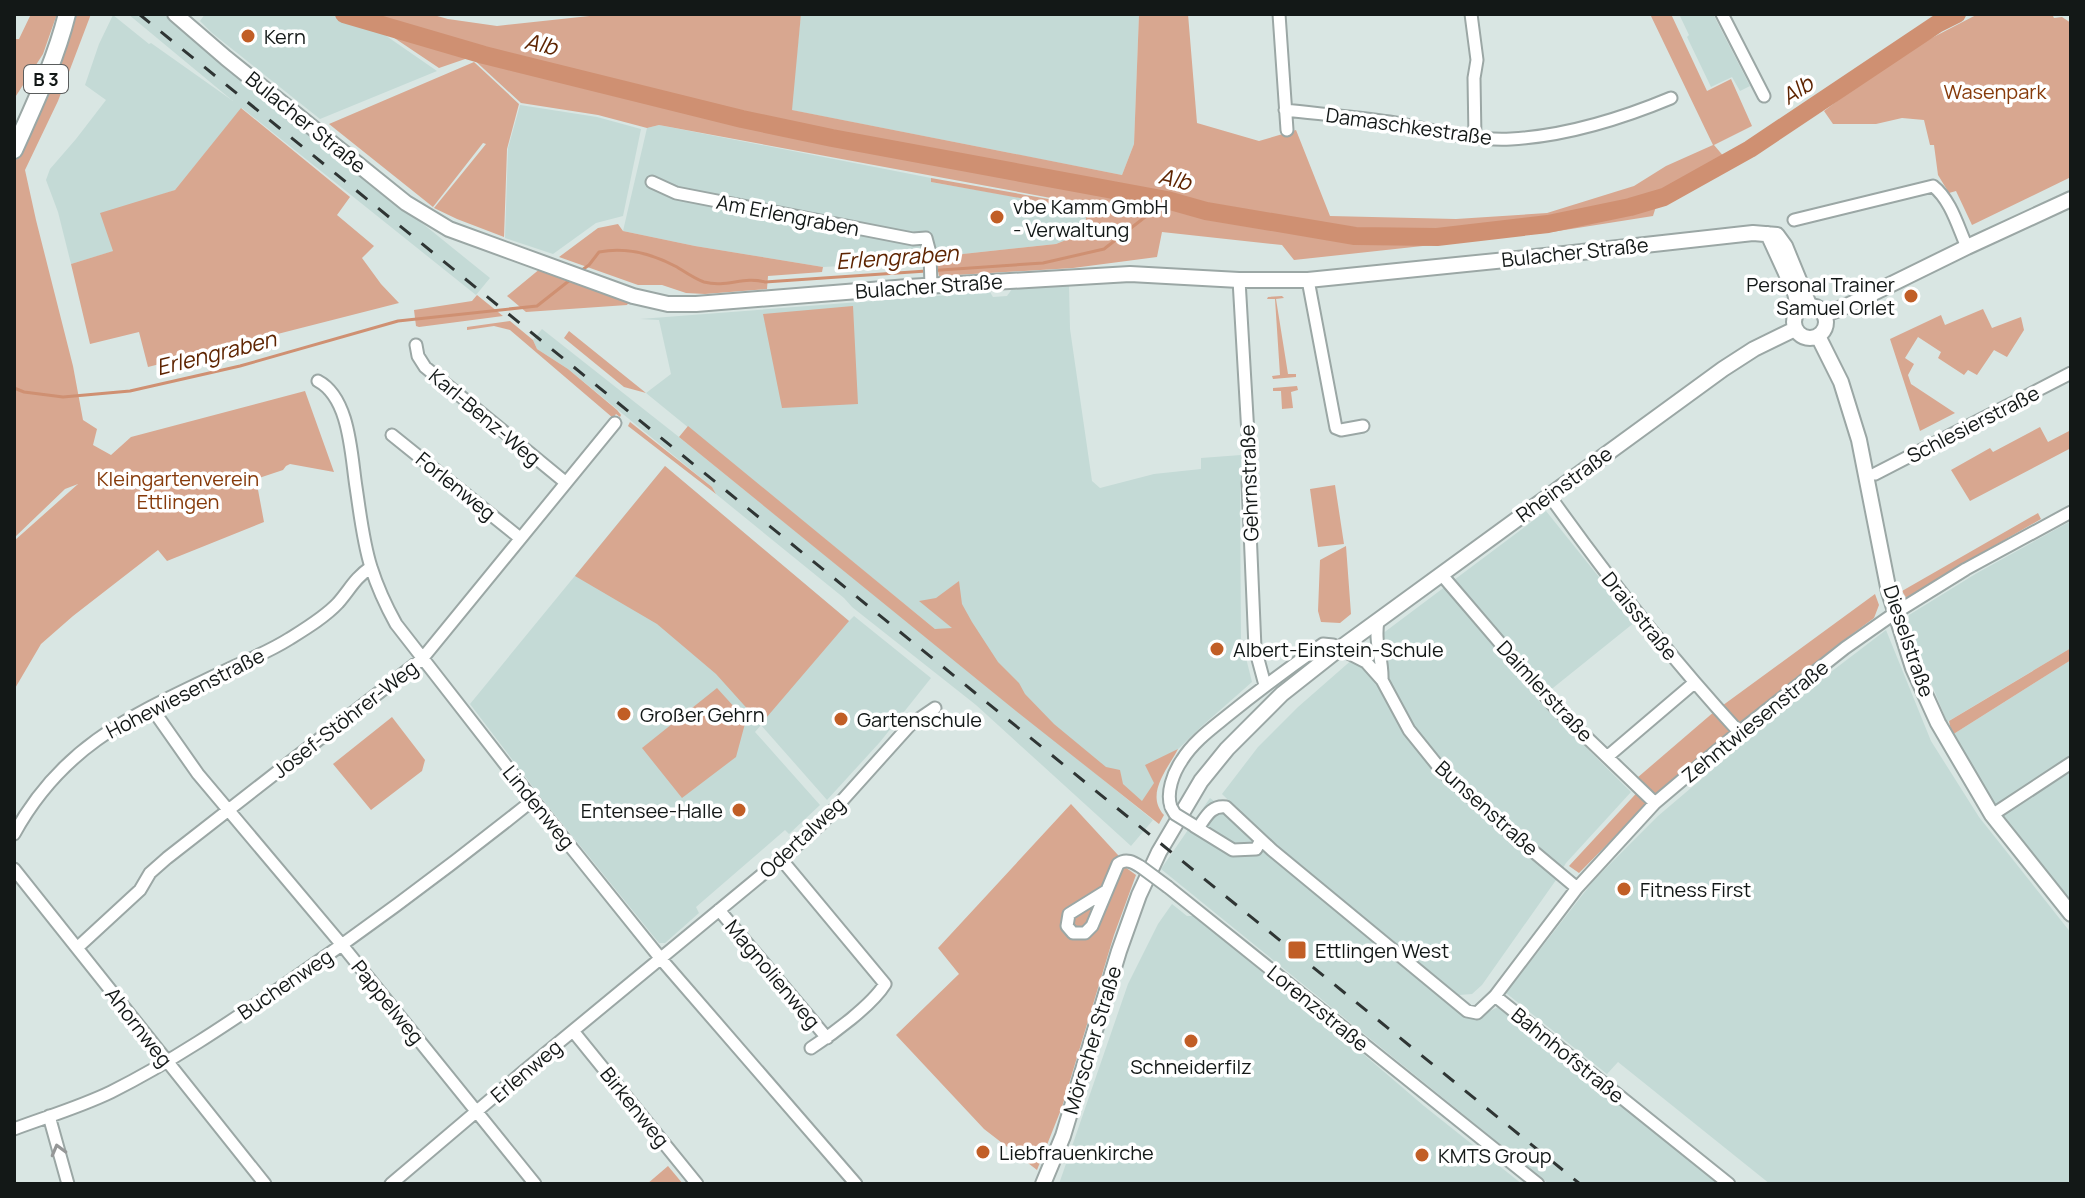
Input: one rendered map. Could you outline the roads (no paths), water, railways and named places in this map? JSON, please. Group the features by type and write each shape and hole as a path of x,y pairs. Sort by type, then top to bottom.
{"main road":[{"name":"B 3","path":"16,146 54,60 67,14"}],"street":[{"name":"Bulacher Straße","path":"175,14 427,217 471,237 633,296 658,302 682,305 931,281 1130,274 1308,280 1753,233 1777,235 1785,246 1804,309"},
{"path":"1279,14 1287,130"},
{"path":"1471,14 1477,60 1474,78 1475,138"},
{"path":"1722,14 1764,96"},
{"name":"Damaschkestraße","path":"1285,110 1391,123 1475,138 1511,139 1605,122 1671,98"},
{"name":"Am Erlengraben","path":"652,182 676,193 913,239 926,238 931,281"},
{"path":"1794,220 1933,186 1946,202 1967,247"},
{"path":"1824,315 2071,199"},
{"name":"Gehrnstraße","path":"1239,280 1250,469 1255,648 1265,685"},
{"path":"1308,280 1336,428 1363,426"},
{"path":"1804,309 1818,309 1824,315 1825,326 1814,338 1803,337 1795,329 1795,318 1804,309"},
{"name":"Rheinstraße","path":"1139,895 1159,852 1201,781 1227,749 1272,704 1339,649 1723,369 1754,349 1795,329"},
{"name":"Dieselstraße","path":"1818,336 1841,382 1859,440 1895,613 1913,668 1938,723 1992,815 2071,914"},
{"name":"Karl-Benz-Weg","path":"416,345 425,367 565,482"},
{"name":"Schlesierstraße","path":"1875,474 2071,373"},
{"name":"Lindenweg","path":"318,381 328,386 334,394 348,430 371,567 396,624 661,959 856,1184"},
{"name":"Josef-Stöhrer-Weg","path":"77,948 140,890 150,873 422,659 615,423"},
{"name":"Forlenweg","path":"392,435 520,538"},
{"name":"Draisstraße","path":"1549,495 1602,569 1694,683 1739,732"},
{"name":"Zehntwiesenstraße","path":"1495,996 1577,888 1655,803 1739,732 1845,648 1895,613 1966,569 2071,512"},
{"name":"Hohewiesenstraße","path":"14,834 38,795 63,767 94,740 151,707 286,642 337,604 357,577 371,567"},
{"name":"Daimlerstraße","path":"1441,574 1554,706 1655,803"},
{"name":"Bunsenstraße","path":"1378,621 1376,645 1382,680"},
{"name":"Rheinstraße","path":"1196,827 1175,814 1168,798 1182,760 1201,738 1265,685 1323,644 1339,649"},
{"name":"Bunsenstraße","path":"1339,649 1360,658 1382,680 1409,730 1442,771 1577,888"},
{"path":"1607,757 1694,683"},
{"name":"Pappelweg","path":"151,707 227,811 342,945 535,1184"},
{"name":"Odertalweg","path":"661,959 822,823 910,725 935,708"},
{"path":"1992,815 2071,763"},
{"name":"Buchenweg","path":"14,1129 110,1092 167,1062 342,945 457,861 533,800"},
{"name":"Bahnhofstraße","path":"1196,827 1212,808 1226,807 1362,926 1467,1011 1477,1013 1495,996 1729,1184"},
{"path":"1196,827 1233,850 1256,849 1261,840"},
{"name":"Magnolienweg","path":"781,859 885,984 879,994 811,1048"},
{"name":"Lorenzstraße","path":"1106,891 1122,861 1141,867 1538,1184"},
{"name":"Ahornweg","path":"14,869 265,1184"},
{"name":"Mörscher Straße","path":"1043,1184 1063,1136 1139,895"},
{"name":"Magnolienweg","path":"719,910 827,1038"},
{"name":"Erlenweg","path":"391,1184 661,959"},
{"name":"Birkenweg","path":"573,1031 697,1184"},
{"path":"49,1116 68,1184"}],"waterway":[{"name":"Erlengraben","path":"344,14 484,55 832,138 1167,200 1206,211 1355,236 1437,237 1548,224 1664,197 1750,149 1937,24 1957,14"},
{"name":"Erlengraben","path":"582,270 599,252 619,250 658,258 697,279 712,283 1043,263 1104,249 1167,200"},
{"name":"Erlengraben","path":"14,388 63,397 130,391 240,366 398,321 537,306 570,280"}],"railway":[{"path":"139,14 1580,1184"}],"place":[{"name":"Kern","path":"248,36"},
{"name":"vbe Kamm GmbH - Verwaltung","path":"997,217"},
{"name":"Personal Trainer Samuel Orlet","path":"1911,296"},
{"name":"Albert-Einstein-Schule","path":"1217,649"},
{"name":"Großer Gehrn","path":"624,714"},
{"name":"Gartenschule","path":"841,719"},
{"name":"Entensee-Halle","path":"739,810"},
{"name":"Fitness First","path":"1624,889"},
{"name":"Ettlingen West","path":"1297,950"},
{"name":"Schneiderfilz","path":"1191,1041"},
{"name":"Liebfrauenkirche","path":"983,1152"},
{"name":"KMTS Group","path":"1422,1155"}],"water label":[{"name":"Alb","path":"541,44"},
{"name":"Alb","path":"1797,90"},
{"name":"Alb","path":"1175,179"}],"park label":[{"name":"Wasenpark","path":"1995,91"},
{"name":"Kleingartenverein Ettlingen","path":"178,490"}]}
